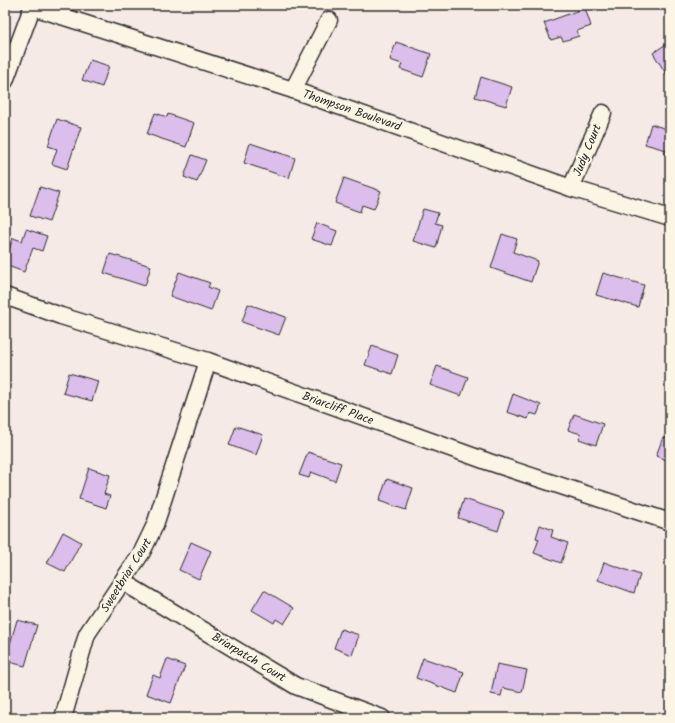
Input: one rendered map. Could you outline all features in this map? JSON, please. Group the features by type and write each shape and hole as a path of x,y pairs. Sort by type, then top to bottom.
{"street":[{"path":"5,81 33,6"},
{"name":"Thompson Boulevard","path":"33,6 293,90 571,188 670,218"},
{"path":"293,90 329,20"},
{"name":"Judy Court","path":"571,188 603,113"},
{"name":"Briarcliff Place","path":"5,296 61,316 208,361 489,462 670,522"},
{"name":"Sweetbriar Court","path":"63,718 88,634 142,552 155,525 208,361"},
{"name":"Briarpatch Court","path":"124,579 133,588 296,686 382,718"}],"building":[{"path":"585,8 591,26 577,31 579,36 563,41 561,37 551,40 544,23"},
{"path":"396,42 431,54 423,77 400,69 402,64 390,60"},
{"path":"669,42 670,45 670,80 653,53"},
{"path":"90,60 109,66 102,87 82,80"},
{"path":"481,77 512,87 506,106 475,97"},
{"path":"155,113 167,117 168,114 194,123 186,147 147,134"},
{"path":"57,119 81,127 67,169 52,164 57,149 48,146"},
{"path":"651,124 670,130 670,156 664,154 666,150 645,144"},
{"path":"250,143 295,158 289,178 244,163"},
{"path":"192,155 206,160 197,182 184,177"},
{"path":"344,178 381,191 374,209 362,205 360,212 335,203"},
{"path":"40,187 59,193 49,222 30,216"},
{"path":"423,209 438,213 435,223 442,225 436,248 413,241"},
{"path":"317,223 337,231 332,246 311,239"},
{"path":"26,229 47,236 42,251 33,248 24,272 5,265 5,262 13,238 22,241"},
{"path":"502,234 517,239 513,252 538,261 531,282 491,268"},
{"path":"110,254 151,266 145,286 104,273"},
{"path":"179,272 210,283 208,287 218,291 211,311 170,296"},
{"path":"603,273 644,285 638,307 596,295"},
{"path":"248,304 286,317 279,335 242,322"},
{"path":"372,346 398,355 392,374 365,365"},
{"path":"437,366 468,377 461,396 430,385"},
{"path":"69,373 98,381 92,401 63,393"},
{"path":"513,394 541,405 537,415 530,413 528,419 507,412"},
{"path":"574,414 603,424 596,445 579,439 581,434 568,430"},
{"path":"236,426 263,435 256,455 229,445"},
{"path":"663,437 670,439 670,461 656,456"},
{"path":"308,452 341,463 335,481 311,472 309,478 299,475"},
{"path":"89,468 110,475 104,494 110,496 106,508 79,499"},
{"path":"387,479 413,488 406,510 379,501"},
{"path":"464,499 504,512 498,531 458,518"},
{"path":"540,525 553,530 551,537 568,543 561,563 534,553 539,539 536,538"},
{"path":"63,532 81,542 65,572 47,563"},
{"path":"191,542 211,551 199,579 179,570"},
{"path":"604,562 640,575 634,593 598,580"},
{"path":"264,590 294,608 284,624 276,619 274,623 252,610"},
{"path":"17,620 37,625 25,666 5,661"},
{"path":"341,629 359,635 352,655 334,648"},
{"path":"423,658 464,672 457,693 416,678"},
{"path":"167,659 185,666 171,703 146,694 153,675 160,678"},
{"path":"497,664 527,670 522,692 503,688 501,696 491,694"}]}
